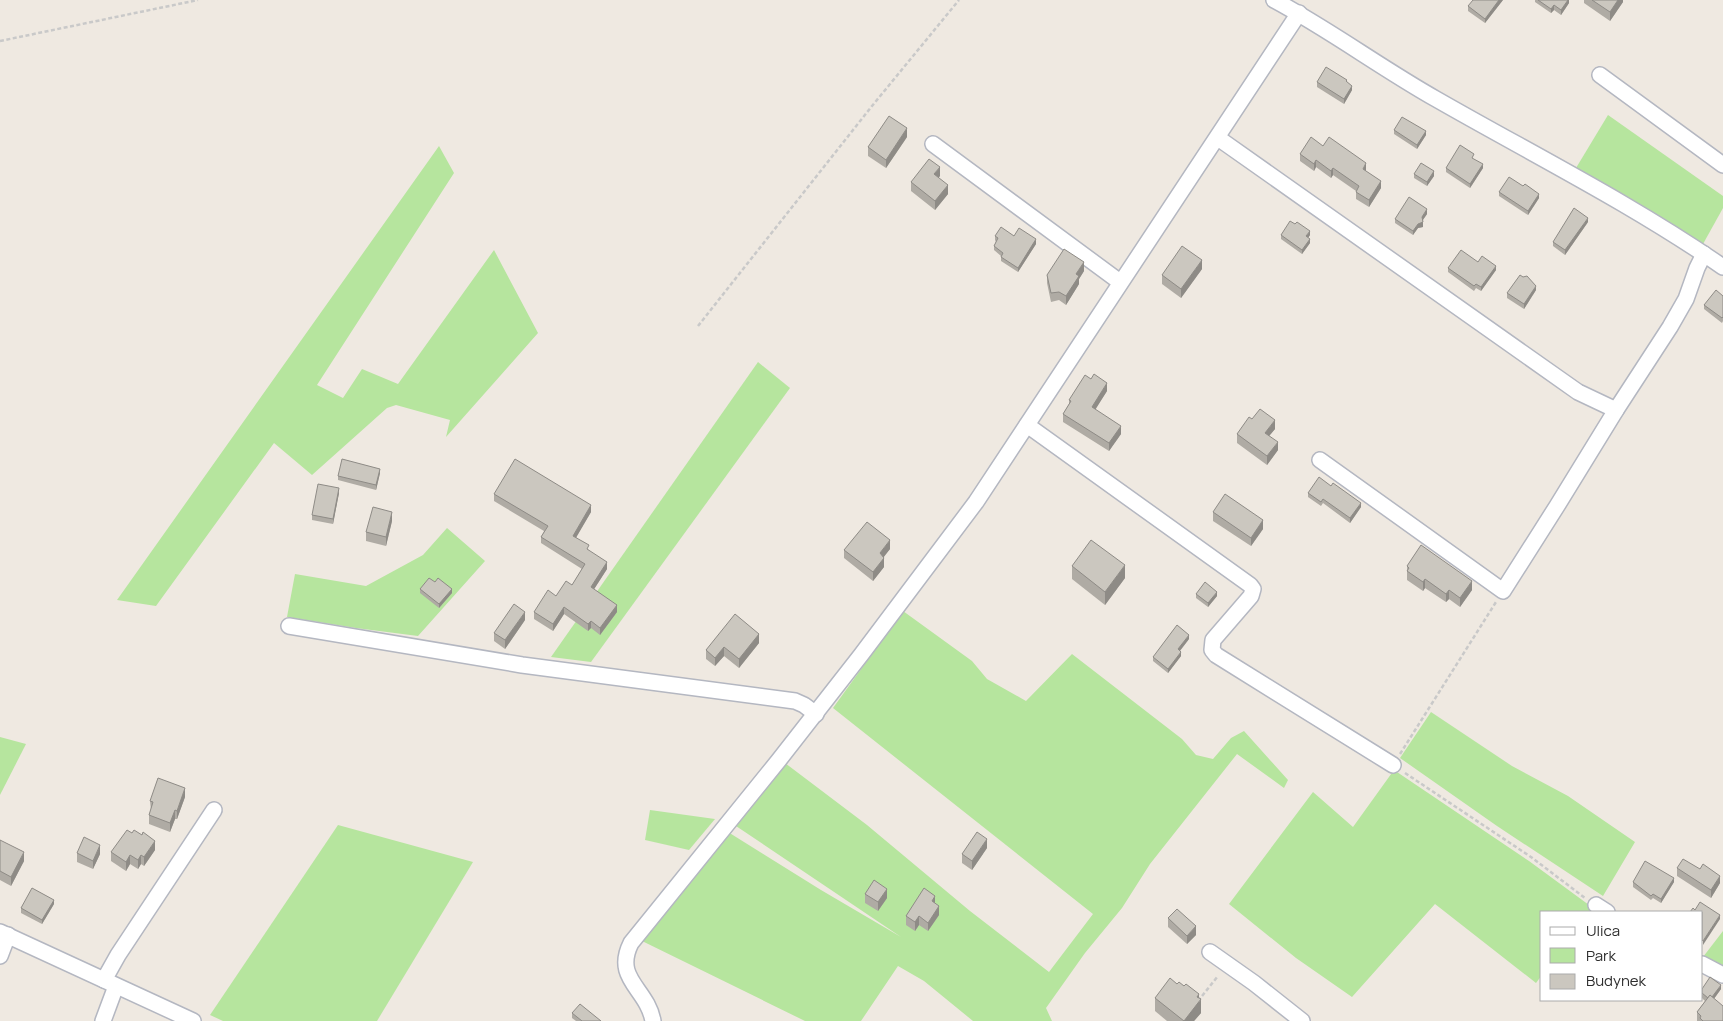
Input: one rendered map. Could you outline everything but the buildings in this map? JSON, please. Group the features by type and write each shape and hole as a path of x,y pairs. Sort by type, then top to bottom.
{"street":[{"path":"1274,0 1300,13 1426,94 1598,189 1704,254 1723,268"},
{"path":"653,1021 649,1006 627,974 625,968 626,956 631,943 816,714 956,528 1027,425 1300,13"},
{"path":"1600,75 1723,165"},
{"path":"1218,138 1578,392 1616,410"},
{"path":"934,144 1120,282"},
{"path":"1320,460 1503,591 1670,327 1686,299 1704,254"},
{"path":"1027,425 1250,585 1253,589 1251,596 1213,640 1212,650 1216,655 1392,765"},
{"path":"289,626 522,665 795,702 816,714"},
{"path":"103,1021 110,983 118,955 214,810"},
{"path":"0,956 4,934 193,1021"},
{"path":"1210,952 1302,1021"},
{"path":"1703,965 1723,975"}],"path":[{"path":"0,41 198,0"},
{"path":"698,326 872,106 960,0"},
{"path":"1503,591 1392,765 1531,857 1602,909"},
{"path":"1196,1004 1227,963"}],"green space":[{"path":"1608,115 1723,196 1723,208 1703,244 1576,168"},
{"path":"439,146 454,173 317,385 343,398 362,369 398,384 494,250 538,333 446,437 450,420 396,405 387,408 312,475 274,443 156,606 117,600"},
{"path":"758,362 790,388 591,662 551,657"},
{"path":"447,528 485,561 418,636 287,617 295,574 366,586 423,555"},
{"path":"903,611 972,661 987,679 1026,701 1072,654 1182,739 1196,755 1213,759 1231,738 1244,731 1288,780 1284,788 1237,754 1150,864 1122,908 1085,953 1046,1008 1052,1021 973,1021 924,981 898,966 861,1021 805,1021 640,940 728,832 901,937 733,824 785,763 867,825 970,911 1049,972 1093,914 833,708"},
{"path":"1431,712 1512,766 1568,796 1635,842 1603,896 1497,826 1400,758"},
{"path":"0,737 26,744 0,795"},
{"path":"1394,770 1529,861 1589,905 1591,910 1540,911 1540,978 1536,983 1435,904 1352,997 1296,958 1229,904 1313,792 1353,827"},
{"path":"650,810 715,819 689,850 645,840"},
{"path":"338,825 473,862 377,1021 223,1021 210,1015"},
{"path":"1723,931 1723,966 1703,957"}]}
